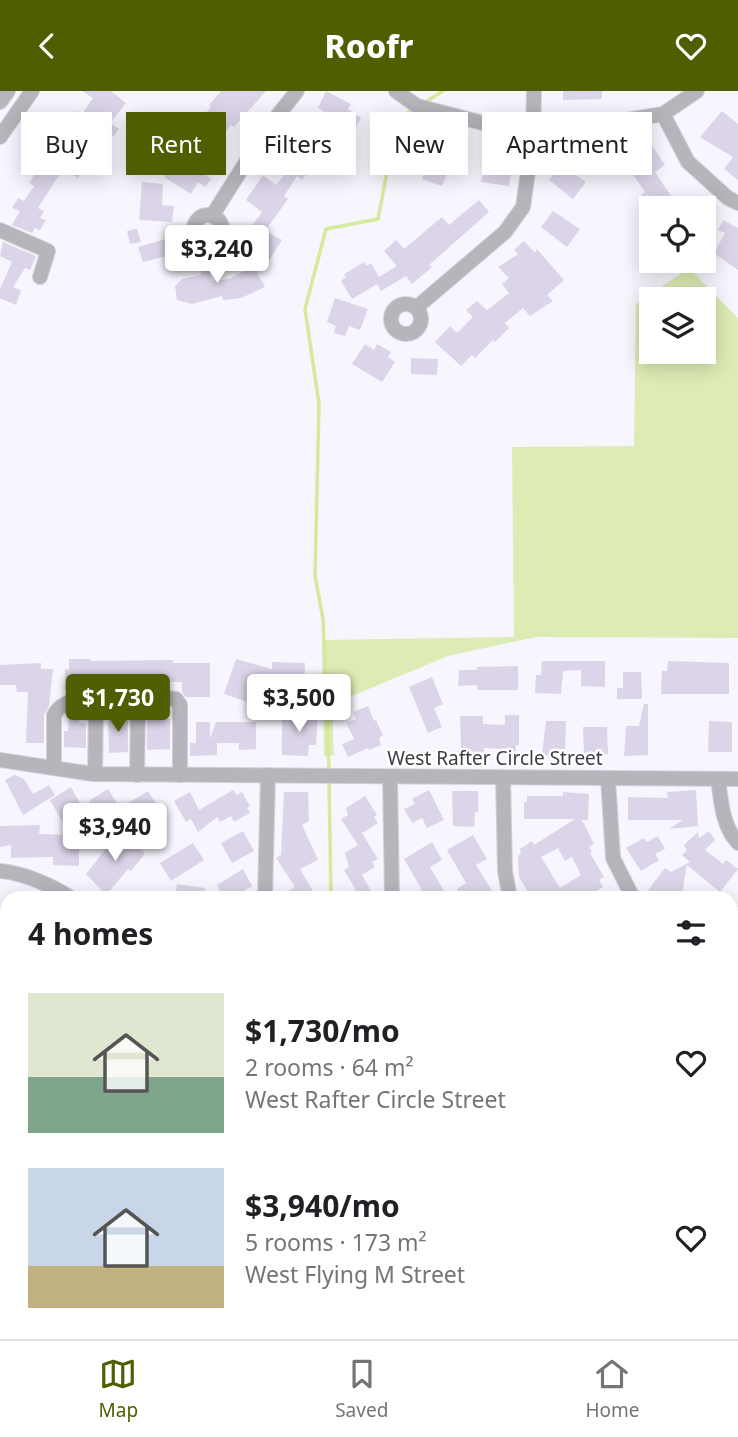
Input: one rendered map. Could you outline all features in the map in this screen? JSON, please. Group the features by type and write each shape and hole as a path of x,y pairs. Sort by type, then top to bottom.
{"street":[{"path":"0,102 8,91"},
{"path":"0,137 32,91"},
{"path":"212,216 267,129 297,91"},
{"path":"396,91 417,106 482,123"},
{"path":"534,91 534,112"},
{"path":"652,116 663,114 696,91"},
{"path":"663,114 688,162 728,198 738,203"},
{"path":"417,307 505,232 523,207 528,175"},
{"path":"0,230 48,251 40,277"},
{"path":"137,775 138,711 144,700 154,697 176,699 180,705 180,775"},
{"path":"54,768 54,715 58,708 67,703 85,700 94,703 96,708 95,774"},
{"name":"West Rafter Circle Street","path":"0,760 95,774 738,779"},
{"path":"265,891 268,775"},
{"path":"390,777 392,891"},
{"path":"503,778 505,871 509,891"},
{"path":"608,778 613,859 629,891"},
{"path":"718,779 722,811 733,838 738,843"},
{"path":"0,871 14,872 61,891"}],"green space":[{"path":"682,273 694,273 708,287 661,287"},
{"path":"716,296 738,318 738,638 536,637 448,656 335,703 332,708 334,755 324,756 322,640 514,637 512,447 634,446 636,304 639,302 639,364 716,364"}],"building":[{"path":"82,91 111,91 126,103 112,120 112,112 84,112 93,98"},
{"path":"221,91 266,91 247,112 240,112 240,120 226,131 226,112 207,112 211,107 209,105"},
{"path":"326,91 351,104 348,109 352,112 325,112 318,108"},
{"path":"563,91 602,91 602,99 563,100"},
{"path":"722,111 738,124 738,180 724,169 733,157 700,137"},
{"path":"356,115 361,118 356,127"},
{"path":"112,124 119,129 112,136"},
{"path":"652,146 665,165 655,172 671,196 642,196 645,192 633,175 652,175"},
{"path":"34,175 59,175 38,208 44,211 40,218 46,220 40,230 35,228 32,233 12,225 20,211 12,208 18,198 24,201 34,186 29,183"},
{"path":"206,175 211,179 205,187 198,182 191,194 164,177"},
{"path":"263,175 276,185 284,175 306,175 302,180 297,176 284,196 288,199 265,231 282,240 269,260 239,244 262,212 246,200"},
{"path":"423,175 446,175 442,186 422,179"},
{"path":"482,175 511,175 509,186 481,182"},
{"path":"553,175 576,175 586,182 573,199 549,180"},
{"path":"142,182 163,184 162,205 174,206 172,222 139,220"},
{"path":"479,200 489,212 429,265 432,267 412,284 406,276 381,291 377,284 352,299 341,281 346,277 344,274 364,262 367,266 371,263 379,277 397,266 384,251 396,240 404,249 442,217 449,225"},
{"path":"553,211 580,229 567,247 541,227"},
{"path":"723,220 738,228 738,270 716,254 725,233 718,230"},
{"path":"137,229 141,242 130,244 127,231"},
{"path":"173,237 178,253 143,262 138,247"},
{"path":"524,241 535,253 537,249 564,280 547,295 553,301 530,316 523,308 505,323 509,328 495,342 493,340 475,358 472,355 461,366 435,342 450,326 457,333 473,317 466,310 477,301 487,310 509,293 502,284 509,278 498,267 518,254 514,250"},
{"path":"3,242 36,256 30,270 25,268 13,287 21,290 16,305 0,298 0,289 12,262 0,256"},
{"path":"207,253 211,281 229,279 254,266 265,287 241,298 223,300 222,296 192,304 177,300 175,286 182,279 201,275 200,254"},
{"path":"335,298 368,309 360,330 349,326 345,336 334,333 336,326 327,322"},
{"path":"365,344 374,350 377,344 391,352 388,357 395,362 382,382 352,364"},
{"path":"411,358 438,359 437,375 411,374"},
{"path":"69,659 210,663 210,697 186,697 182,692 182,682 128,682 128,697 101,697 99,691 65,690 65,669 69,670"},
{"path":"236,659 272,669 272,662 305,663 304,694 257,694 256,705 224,694"},
{"path":"542,661 605,661 605,687 581,686 581,670 563,671 561,694 535,693 536,675 541,675"},
{"path":"668,661 729,663 729,694 661,694 662,671 667,671"},
{"path":"41,663 41,669 53,669 49,706 44,715 44,743 26,743 28,692 17,692 16,685 0,685 0,665"},
{"path":"518,666 518,690 477,690 477,685 458,686 459,670"},
{"path":"623,672 641,672 642,699 617,699 617,688 623,688"},
{"path":"432,677 443,704 434,708 442,727 428,733 409,687"},
{"path":"644,704 648,704 648,755 624,756 626,726 639,726"},
{"path":"368,706 383,735 379,738 381,745 348,757 342,744 354,739 346,723 356,719 353,712"},
{"path":"80,711 79,723 86,723 86,748 64,747 64,731 68,731 69,713"},
{"path":"282,715 318,715 316,745 309,745 308,756 282,755"},
{"path":"505,715 519,715 519,745 516,745 516,754 503,753 503,749 484,748 484,755 467,755 467,749 461,749 460,716 483,716 483,724 505,725"},
{"path":"128,716 128,752 109,753 108,717"},
{"path":"147,719 170,719 170,749 147,750"},
{"path":"546,721 566,721 565,753 561,753 561,756 542,755"},
{"path":"709,721 732,722 732,752 708,752"},
{"path":"196,722 210,722 210,739 216,722 256,722 256,749 239,750 239,743 217,743 217,755 190,756 190,743 196,743"},
{"path":"583,727 607,727 608,754 590,756 590,753 584,753"},
{"path":"15,775 24,779 33,794 49,785 55,795 23,815 5,780"},
{"path":"71,787 83,809 62,821 50,800"},
{"path":"108,789 120,808 148,791 161,812 145,821 138,809 106,828 89,801"},
{"path":"233,790 237,795 242,792 250,806 247,808 250,813 234,822 231,816 220,822 217,817 198,832 191,819 186,822 174,801 190,792 199,810"},
{"path":"429,790 444,820 427,828 422,818 412,823 404,809 415,804 412,799"},
{"path":"696,790 698,826 669,829 683,820 628,820 628,797 668,798 667,792"},
{"path":"452,791 478,791 478,812 475,812 474,827 453,826"},
{"path":"284,792 308,792 309,821 302,825 318,860 300,869 313,891 288,891 295,887 276,858 281,855"},
{"path":"563,792 589,794 588,820 582,820 594,844 589,847 592,852 590,853 604,877 599,880 603,887 596,891 528,891 519,877 520,849 532,841 534,845 575,819 524,819 524,802 527,802 527,796 563,796","holes":["558,848 565,861 572,857 581,875 560,888 541,857"]},
{"path":"365,796 377,815 374,817 378,823 362,833 378,859 372,862 375,867 362,875 371,891 354,891 344,870 349,867 345,853 358,845 341,819 348,815 346,808"},
{"path":"40,825 39,834 79,835 79,866 53,865 53,857 11,858 11,845 0,847 0,826"},
{"path":"243,831 254,851 232,863 221,843"},
{"path":"709,831 715,840 705,850 723,864 726,860 738,869 721,891 687,865 682,891 648,891 665,868 671,872 690,862 682,855 687,850 684,845 698,832 699,838"},
{"path":"473,835 487,859 476,865 492,891 458,891 457,889 466,883 447,850"},
{"path":"116,836 129,836 145,854 109,891 102,891 86,874"},
{"path":"658,836 665,849 655,854 659,860 641,871 626,848 644,838 647,842"},
{"path":"432,842 442,860 430,867 444,891 420,891 404,859"},
{"path":"193,843 204,860 171,881 160,863"},
{"path":"243,869 252,886 244,891 220,891 217,885"},
{"path":"177,884 205,888 205,891 176,891"}],"waterway":[{"path":"424,103 443,91"},
{"path":"329,771 323,619 315,576 319,404 305,309 326,229 378,219 397,120 414,109"},
{"path":"329,778 331,891"}]}
